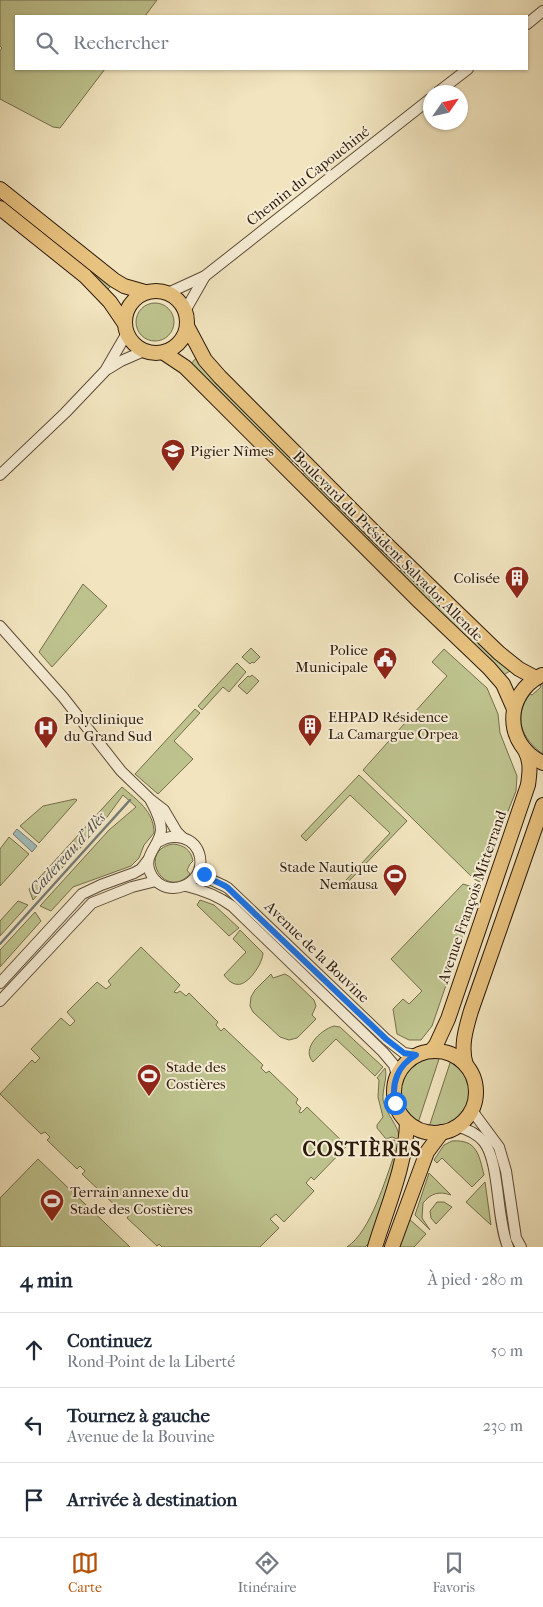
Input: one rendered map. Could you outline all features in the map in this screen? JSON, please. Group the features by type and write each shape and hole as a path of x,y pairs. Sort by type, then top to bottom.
{"main road":[{"path":"0,189 114,280 124,286 145,292"},
{"path":"0,208 85,276 110,302 134,344 144,351 164,353 175,347 184,338 187,326 186,311 179,300 168,293 157,290 145,292 134,299 127,311 126,329"},
{"name":"Boulevard du Président Salvador Allende","path":"187,326 205,360 381,539 499,653 519,669 540,677"},
{"name":"Boulevard du Président Salvador Allende","path":"164,353 185,367 413,596 489,668 503,684 514,709"},
{"path":"540,677 523,690 514,709 514,729 525,750 543,763"},
{"name":"Avenue François Mitterrand","path":"431,1051 436,1046 448,1019 528,785 530,770 529,759 525,750"},
{"path":"466,1065 452,1054 441,1051 431,1051 416,1055 404,1064 394,1084 394,1097 398,1110 407,1122 424,1132 442,1132 457,1126 465,1120 472,1109 475,1098 475,1085 463,1056 469,1017 543,804"},
{"path":"375,1247 406,1144 407,1122"},
{"path":"392,1247 427,1152 442,1132"}],"street":[{"path":"528,23 543,11"},
{"path":"447,85 467,70"},
{"name":"Chemin du Capouchiné","path":"168,293 205,276 423,105"},
{"name":"Chemin du Capouchiné","path":"186,311 205,276"},
{"path":"0,475 65,413 105,370 126,329"},
{"path":"105,370 144,351"},
{"path":"0,626 63,697 121,771 150,800 164,810 177,832 194,845 198,852 200,867 198,875 186,886 170,888 156,881 149,868 148,860"},
{"path":"150,800 161,828 158,842"},
{"path":"0,983 82,894 141,869 148,860 153,847 158,842 169,837 182,837"},
{"name":"Avenue de la Bouvine","path":"200,867 209,879 220,882 228,888 386,1039 404,1053 416,1055"},
{"path":"0,1001 92,903 137,885 156,881"},
{"name":"Avenue de la Bouvine","path":"186,886 203,890 232,906 383,1052 394,1065 397,1075"},
{"path":"472,1109 499,1147 506,1171 516,1238 520,1247"},
{"path":"457,1126 476,1134 484,1142 494,1174 500,1219 508,1247"}],"green space":[{"path":"0,0 157,0 146,15 15,15 15,70 104,70 60,128 53,127 0,99 0,51 2,48 0,46"},
{"path":"24,217 111,286 106,291 22,220"},
{"path":"155,303 169,308 174,322 169,336 155,341 141,336 136,322 141,308"},
{"path":"196,358 211,377 294,460 289,466 189,366"},
{"path":"305,472 393,559 388,565 301,477"},
{"path":"402,569 510,671 502,676 397,574"},
{"path":"83,584 107,606 52,667 39,652"},
{"path":"251,648 260,657 250,664 242,657"},
{"path":"444,649 487,688 498,714 500,733 517,776 516,791 480,882 474,879 363,770 447,676 432,662"},
{"path":"237,663 246,672 229,692 223,687 202,710 198,706"},
{"path":"252,675 259,681 247,694 238,686 248,676"},
{"path":"543,683 543,754 529,741 522,727 521,719 525,702 530,694 532,695"},
{"path":"195,709 200,713 174,741 193,759 158,794 135,774"},
{"path":"359,775 407,821 348,882 346,880 390,833 350,795 306,841 301,836"},
{"path":"122,787 144,807 153,825 154,833 144,845 139,858 131,866 73,887 51,911 40,906 109,830 136,807 123,795 102,824 33,900 29,889"},
{"path":"77,800 39,843 20,826 43,806"},
{"path":"9,837 29,854 0,886 0,849"},
{"path":"173,844 186,849 191,854 193,861 187,870 190,874 180,881 171,882 163,878 155,864 156,855 162,848"},
{"path":"463,884 479,889 432,1026 421,1040 409,1040 397,1034 393,1009 403,999 409,1004 422,991 391,959"},
{"path":"200,900 214,905 239,928 229,936 197,905"},
{"path":"18,901 28,905 0,936 0,921"},
{"path":"35,912 41,921 0,967 0,950"},
{"path":"240,930 263,953 256,971 245,982 236,984 224,975 246,952 233,939"},
{"name":"Stade des Costières","path":"141,947 180,985 174,992 180,991 186,996 189,993 218,1022 216,1025 221,1031 224,1028 263,1065 261,1068 266,1073 269,1071 298,1099 296,1103 301,1108 299,1112 301,1113 307,1107 347,1146 314,1180 311,1177 306,1183 314,1191 284,1222 276,1214 270,1219 279,1228 260,1247 162,1247 159,1244 157,1246 127,1218 129,1215 125,1210 122,1212 82,1174 85,1171 80,1166 77,1169 47,1140 50,1137 45,1132 41,1134 0,1094 32,1060 35,1063 40,1058 31,1049 61,1018 70,1026 75,1021 67,1012 97,982 106,989 111,985 108,981"},
{"path":"271,974 273,978 285,974 290,977 314,1000 316,1006 312,1015 316,1019 297,1038 289,1040 280,1037 253,1012 250,1006 251,997 255,990"},
{"path":"334,1026 340,1027 383,1067 375,1076 336,1039 313,1062 309,1051 311,1046 323,1031"},
{"path":"440,1056 418,1123 403,1108 399,1086 401,1087 404,1074 414,1062 424,1057"},
{"path":"451,1060 462,1069 468,1080 470,1092 468,1104 463,1114 455,1122 443,1126 429,1127"},
{"path":"385,1068 383,1100 400,1140 392,1137 386,1139 377,1128 383,1117 378,1097 379,1080 377,1078"},
{"path":"394,1140 398,1142 397,1159 369,1243 365,1247 347,1247 363,1229 376,1204 395,1153 389,1141"},
{"path":"491,1140 500,1160 516,1247 512,1247 488,1142"},
{"path":"452,1141 467,1143 476,1150 484,1175 472,1187 442,1158 437,1163 434,1160 444,1145"},
{"name":"Terrain annexe du Stade des Costières","path":"38,1159 130,1247 0,1247 0,1198"},
{"path":"429,1173 451,1195 436,1194 429,1197 423,1203 422,1218 430,1230 415,1215"},
{"path":"485,1182 491,1225 466,1202"},
{"path":"437,1202 444,1202 452,1207 436,1224 431,1218 430,1211"},
{"path":"408,1218 426,1234 414,1247 398,1247"}],"water":[{"path":"17,829 37,846 32,852 13,834"}],"waterway":[{"name":"Cadereau d'Alès","path":"0,944 130,800"}],"place":[{"name":"Pigier Nîmes","path":"173,472"},
{"name":"Colisée","path":"517,599"},
{"name":"Police Municipale","path":"385,680"},
{"name":"EHPAD Résidence La Camargue Orpea","path":"310,747"},
{"name":"Polyclinique du Grand Sud","path":"46,749"},
{"name":"Stade Nautique Nemausa","path":"395,897"},
{"name":"Stade des Costières","path":"149,1097"},
{"name":"Terrain annexe du Stade des Costières","path":"52,1222"}],"district":[{"name":"COSTIÈRES","path":"362,1149"}],"route":[{"path":"204,874 209,879 220,882 228,888 386,1039 404,1053 416,1055 404,1064 397,1075 394,1084 395,1103"}]}
